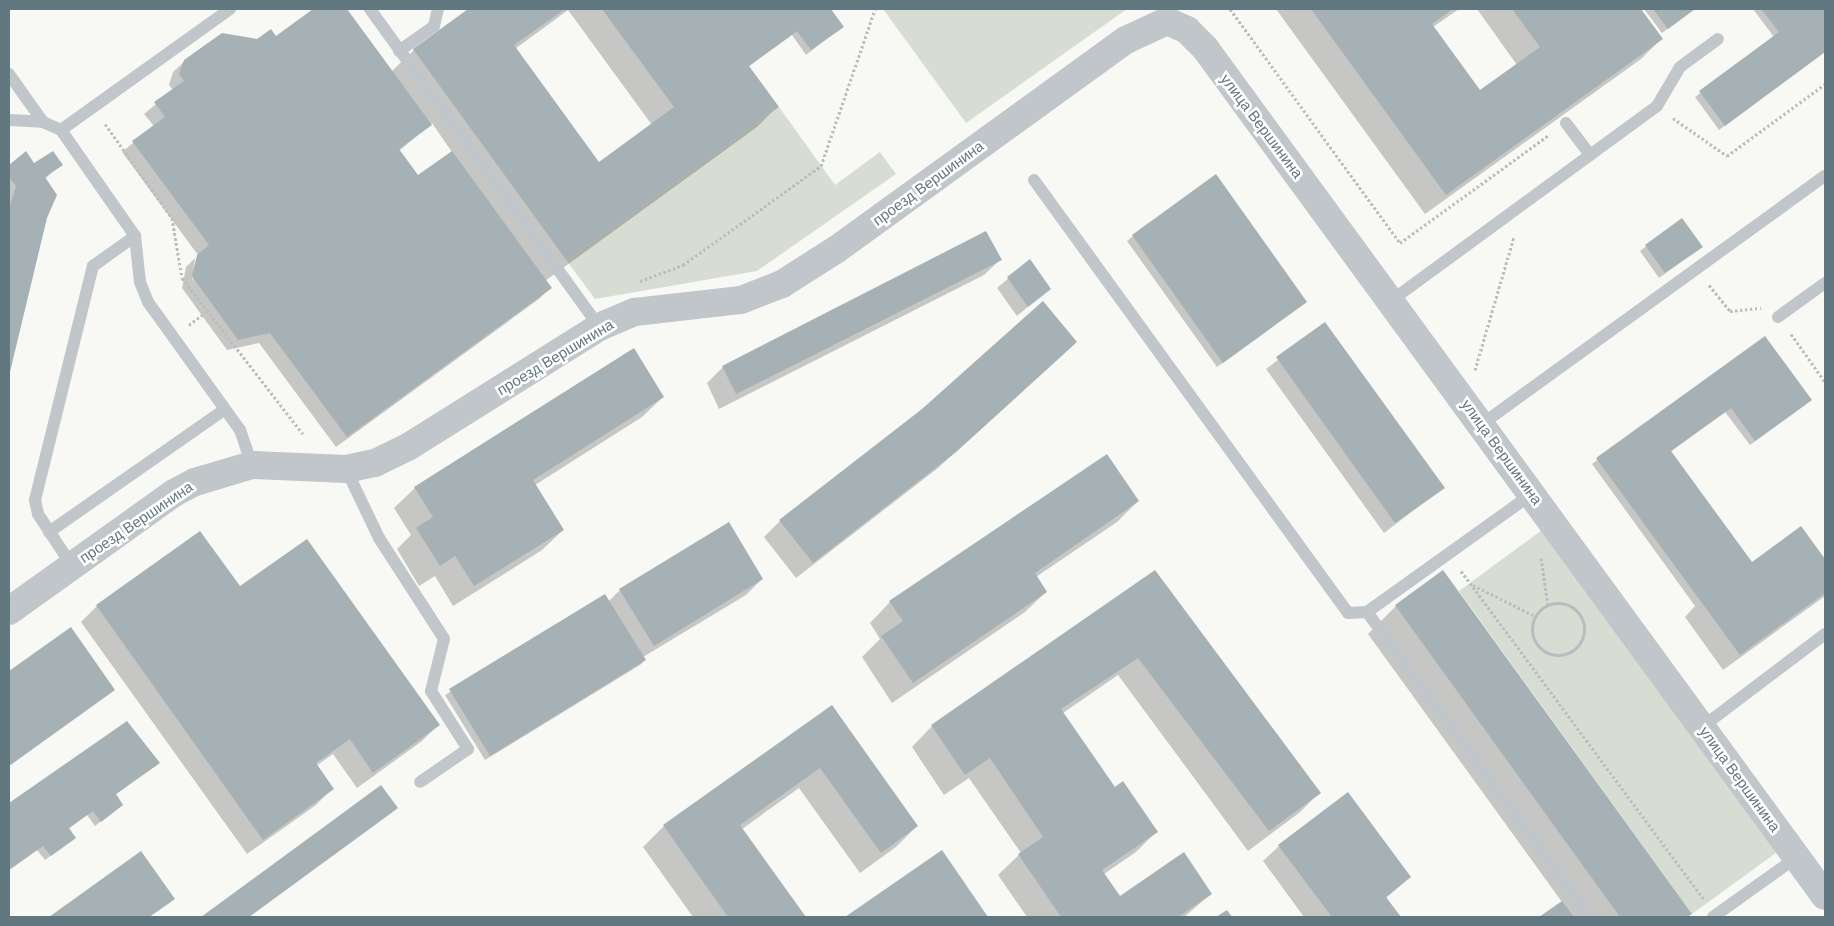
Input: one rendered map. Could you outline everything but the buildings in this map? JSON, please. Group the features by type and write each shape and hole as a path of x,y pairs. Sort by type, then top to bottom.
{"street":[{"name":"улица Вершинина","path":"1167,15 1187,30 1205,48 1392,300 1825,896"},
{"name":"проезд Вершинина","path":"9,610 174,493 221,472 252,464 346,469 375,463 408,446 599,327 635,312 741,300 782,284 837,249 1126,40 1167,15"}],"lane":[{"path":"62,130 230,9"},
{"path":"370,9 398,51 599,327"},
{"path":"398,51 434,26 438,9"},
{"path":"1392,300 1656,106 1680,67 1718,39"},
{"path":"9,74 43,122"},
{"path":"9,120 43,122 62,130 135,236 140,282 148,302 240,430 252,464"},
{"path":"1566,123 1590,156"},
{"path":"1482,424 1825,176"},
{"path":"1034,180 1338,605 1354,615 1367,612 1532,494"},
{"path":"72,566 38,514 35,500 93,266 135,236"},
{"path":"1778,317 1825,283"},
{"path":"49,532 224,410"},
{"path":"346,469 378,538 444,639 431,691 468,749 420,782"},
{"path":"1367,612 1590,917"},
{"path":"1702,727 1825,634"},
{"path":"1714,916 1797,856"}],"path":[{"path":"630,285 683,265 821,166 875,9"},
{"path":"1230,9 1400,243 1566,123"},
{"path":"1656,106 1727,156 1825,84"},
{"path":"93,107 172,218 182,278 303,434"},
{"path":"1474,375 1524,204"},
{"path":"1449,554 1714,916"},
{"path":"1471,584 1535,616"},
{"path":"1548,604 1565,604 1572,608 1583,621 1584,630 1578,645 1564,655 1546,653 1534,641 1531,632 1535,616 1548,604"}],"shaded area":[{"path":"883,9 1127,9 966,123"},
{"path":"779,107 835,185 880,152 896,174 757,271 595,299 567,261"},
{"path":"1546,527 1780,850 1692,914 1459,591"}]}
